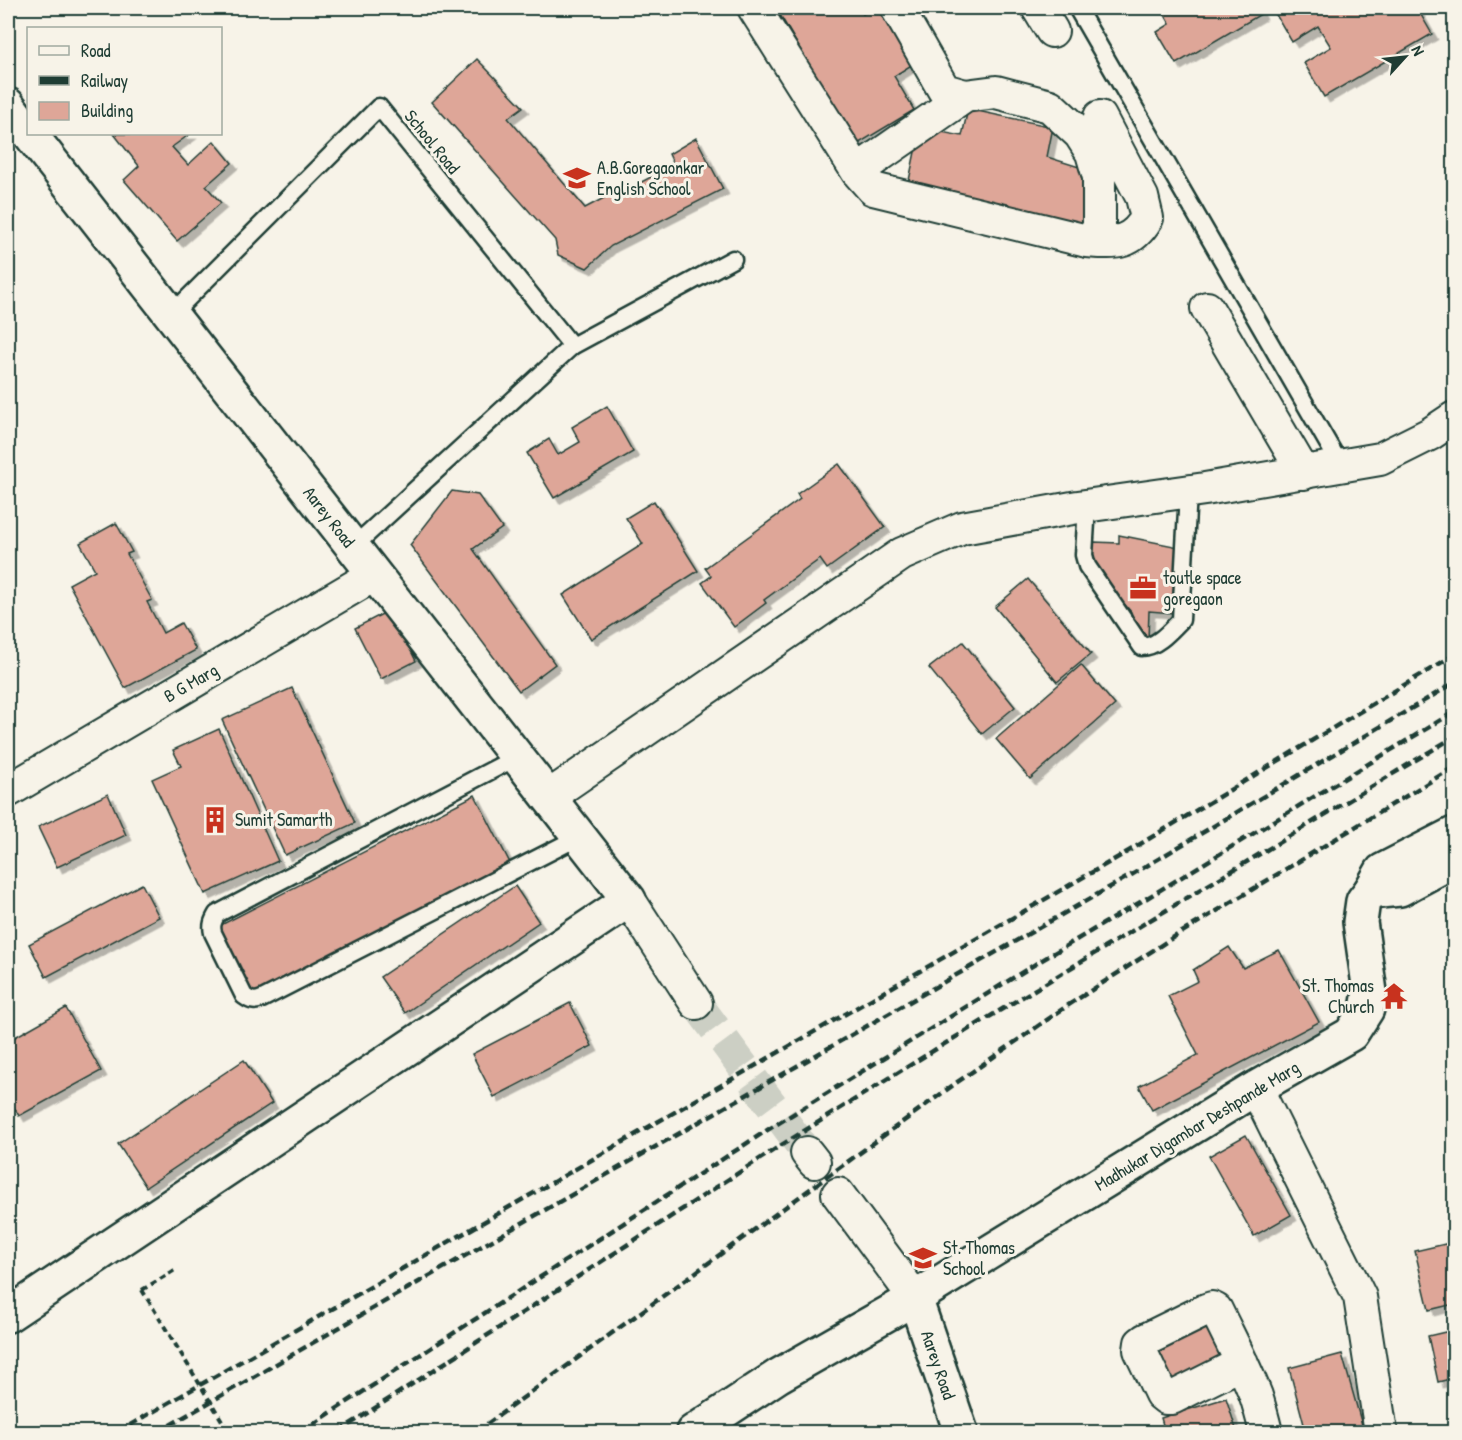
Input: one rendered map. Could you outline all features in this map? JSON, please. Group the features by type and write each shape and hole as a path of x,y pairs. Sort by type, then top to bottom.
{"street":[{"path":"754,8 857,171 873,189 1087,241 1115,243 1128,238 1141,228 1147,218 1142,197 1100,117"},
{"path":"897,8 944,90 965,96 996,92 1050,106 1080,134 1092,153 1099,177 1099,234 1087,241"},
{"path":"857,171 965,96"},
{"name":"Aarey Road","path":"8,105 27,130"},
{"name":"Aarey Road","path":"31,135 629,900"},
{"path":"1207,308 1304,472"},
{"path":"548,797 902,554 962,528 1380,459 1430,434 1455,418"},
{"name":"B G Marg","path":"8,791 374,575"},
{"name":"Madhukar Digambar Deshpande Marg","path":"693,1432 778,1376 915,1298 1256,1088 1351,1034 1367,1010 1370,992 1360,922 1363,901 1382,871 1455,834"},
{"path":"1370,892 1400,889 1455,860"},
{"path":"8,1313 629,900 696,1003"},
{"path":"1256,1088 1360,1297 1381,1432"},
{"path":"838,1194 915,1298"},
{"name":"Aarey Road","path":"915,1298 962,1432"},
{"path":"1242,1363 1256,1396 1266,1432"}],"lane":[{"path":"1077,8 1341,466"},
{"name":"School Road","path":"171,315 379,108 572,346"},
{"path":"352,547 572,346 733,259"},
{"path":"1087,506 1084,555 1087,566 1142,647 1146,647 1153,644 1181,620 1188,492"},
{"path":"517,758 217,914 212,927 213,933 244,996 250,1000 262,999 579,837"}],"path":[{"path":"175,1270 142,1290 229,1432"}],"building":[{"path":"776,8 859,8 863,14 874,8 890,8 921,59 894,76 914,110 856,145"},
{"path":"1161,8 1258,8 1261,14 1176,64 1157,32 1170,24"},
{"path":"1272,8 1389,8 1391,11 1397,8 1417,8 1432,34 1324,97 1304,63 1331,47 1318,26 1292,42"},
{"path":"477,59 523,107 508,118 585,208 674,165 669,154 696,138 723,189 611,246 587,268 558,255 555,240 432,102"},
{"path":"968,109 1053,127 1047,157 1092,171 1086,230 907,190 920,128 962,136"},
{"path":"115,135 189,135 172,147 188,165 214,141 232,163 206,186 221,203 177,241 124,180 139,166"},
{"path":"607,406 633,452 554,498 527,453 549,439 558,455 580,442 572,427"},
{"path":"839,464 885,527 827,569 820,559 764,600 766,603 734,627 702,583 711,576 705,568 800,499 797,494"},
{"path":"452,491 478,495 502,528 473,549 555,664 519,691 410,545"},
{"path":"654,501 698,571 591,639 563,595 643,544 626,518"},
{"path":"116,523 132,552 127,554 152,600 147,602 163,633 181,623 196,650 125,688 69,584 95,570 80,543"},
{"name":"toutle space goregaon","path":"1119,535 1179,547 1173,613 1149,611 1148,641 1139,636 1131,612 1091,565 1094,542 1119,543"},
{"path":"1028,579 1091,654 1057,682 995,607"},
{"path":"390,610 416,661 381,679 355,628"},
{"path":"963,642 1015,707 982,734 929,668"},
{"path":"1081,665 1115,705 1030,779 996,739"},
{"path":"292,688 355,823 285,855 222,720"},
{"name":"Sumit Samarth","path":"219,729 278,861 205,894 152,779 181,766 173,750"},
{"path":"108,794 126,835 57,867 38,827"},
{"path":"475,795 510,863 251,995 217,927"},
{"path":"142,884 159,917 46,977 29,944"},
{"path":"515,886 539,922 405,1013 380,977"},
{"path":"1229,947 1243,968 1279,950 1319,1022 1152,1110 1139,1086 1198,1055 1168,996 1198,981 1193,970"},
{"path":"570,1003 592,1046 494,1097 472,1054"},
{"path":"66,1008 101,1071 19,1116 8,1097 8,1041"},
{"path":"244,1060 272,1103 146,1187 118,1144"},
{"path":"1246,1135 1291,1215 1254,1236 1209,1156"},
{"path":"1454,1242 1454,1304 1429,1310 1415,1251"},
{"path":"1213,1319 1233,1360 1167,1392 1147,1350"},
{"path":"1454,1330 1454,1378 1438,1382 1428,1336"},
{"path":"1342,1354 1364,1432 1306,1432 1289,1368"},
{"path":"1226,1398 1237,1432 1165,1432 1161,1418"}],"tunnel":[{"path":"696,1003 807,1153"}],"railway":[{"path":"118,1432 1122,855 1454,655"},
{"path":"158,1432 1133,874 1454,683"},
{"path":"301,1432 769,1129 1037,963 1454,712"},
{"path":"338,1432 780,1146 936,1049 1454,737"},
{"path":"476,1432 956,1083 1067,1006 1169,940 1454,767"}],"place":[{"name":"A.B.Goregaonkar English School","path":"577,178"},
{"name":"toutle space goregaon","path":"1143,588"},
{"name":"Sumit Samarth","path":"215,820"},
{"name":"St. Thomas Church","path":"1394,996"},
{"name":"St. Thomas School","path":"923,1258"}]}
